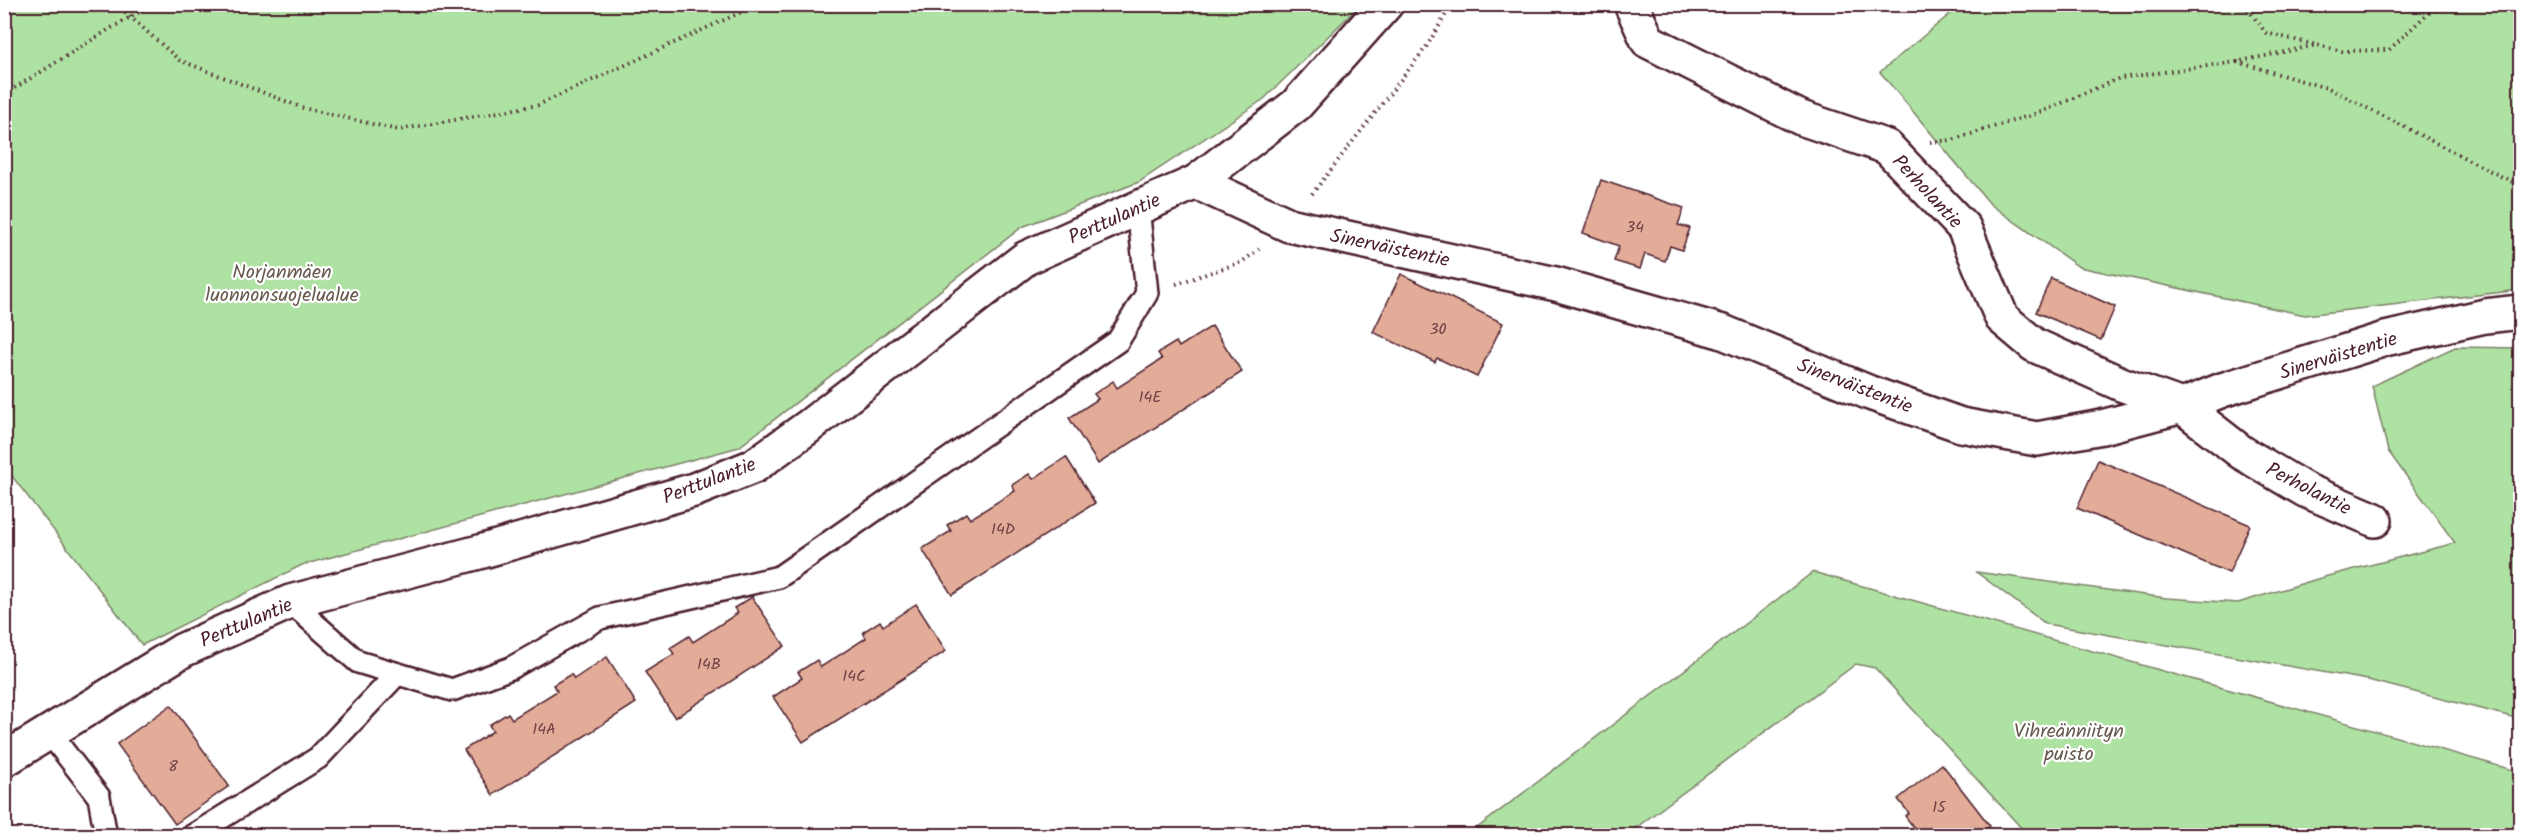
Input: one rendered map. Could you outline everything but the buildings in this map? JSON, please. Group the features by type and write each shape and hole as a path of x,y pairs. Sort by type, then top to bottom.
{"street":[{"name":"Perttulantie","path":"4,760 48,730 183,650 290,602 483,551 683,493 754,466 808,427 1026,258 1196,182 1296,105 1386,4"},
{"name":"Perholantie","path":"1631,4 1648,41 1801,118 1887,147 1964,228 2002,318 2034,345 2121,384 2182,406 2241,452 2305,490 2375,520"},
{"name":"Sinerväistentie","path":"1196,182 1289,225 1556,284 1723,332 1870,393 1961,425 2037,439 2103,427 2182,406 2222,390 2385,339 2485,316 2520,312"}],"lane":[{"path":"290,602 358,662 452,690 511,668 600,618 779,577 1118,341 1147,293 1138,207"},
{"path":"192,836 318,758 397,674"},
{"path":"48,730 99,797 106,836"}],"path":[{"path":"116,4 179,60 303,108 398,130 538,105 759,4"},
{"path":"4,94 155,4"},
{"path":"1147,293 1242,262 1289,225 1427,46 1452,4"},
{"path":"2244,4 2266,33 2342,51 2389,50 2428,13 2448,4"},
{"path":"1887,147 1952,140 2041,112 2120,78 2236,62 2317,45"},
{"path":"2236,62 2330,89 2520,186"}],"green space":[{"name":"Norjanmäen luonnonsuojelualue","path":"5,4 1360,5 1264,99 1139,182 1022,227 739,447 302,565 142,645 5,467"},
{"path":"1961,5 2520,5 2520,290 2305,315 2079,267 1991,205 1880,72"},
{"path":"2455,347 2520,348 2520,719 2368,680 2046,624 1976,572 2167,598 2238,603 2324,577 2455,543 2388,451 2372,386"},
{"name":"Vihreänniityn puisto","path":"1813,572 2520,772 2520,835 2307,836 2283,827 2272,836 2024,835 2025,832 1875,668 1856,664 1626,835 1468,835"}]}
